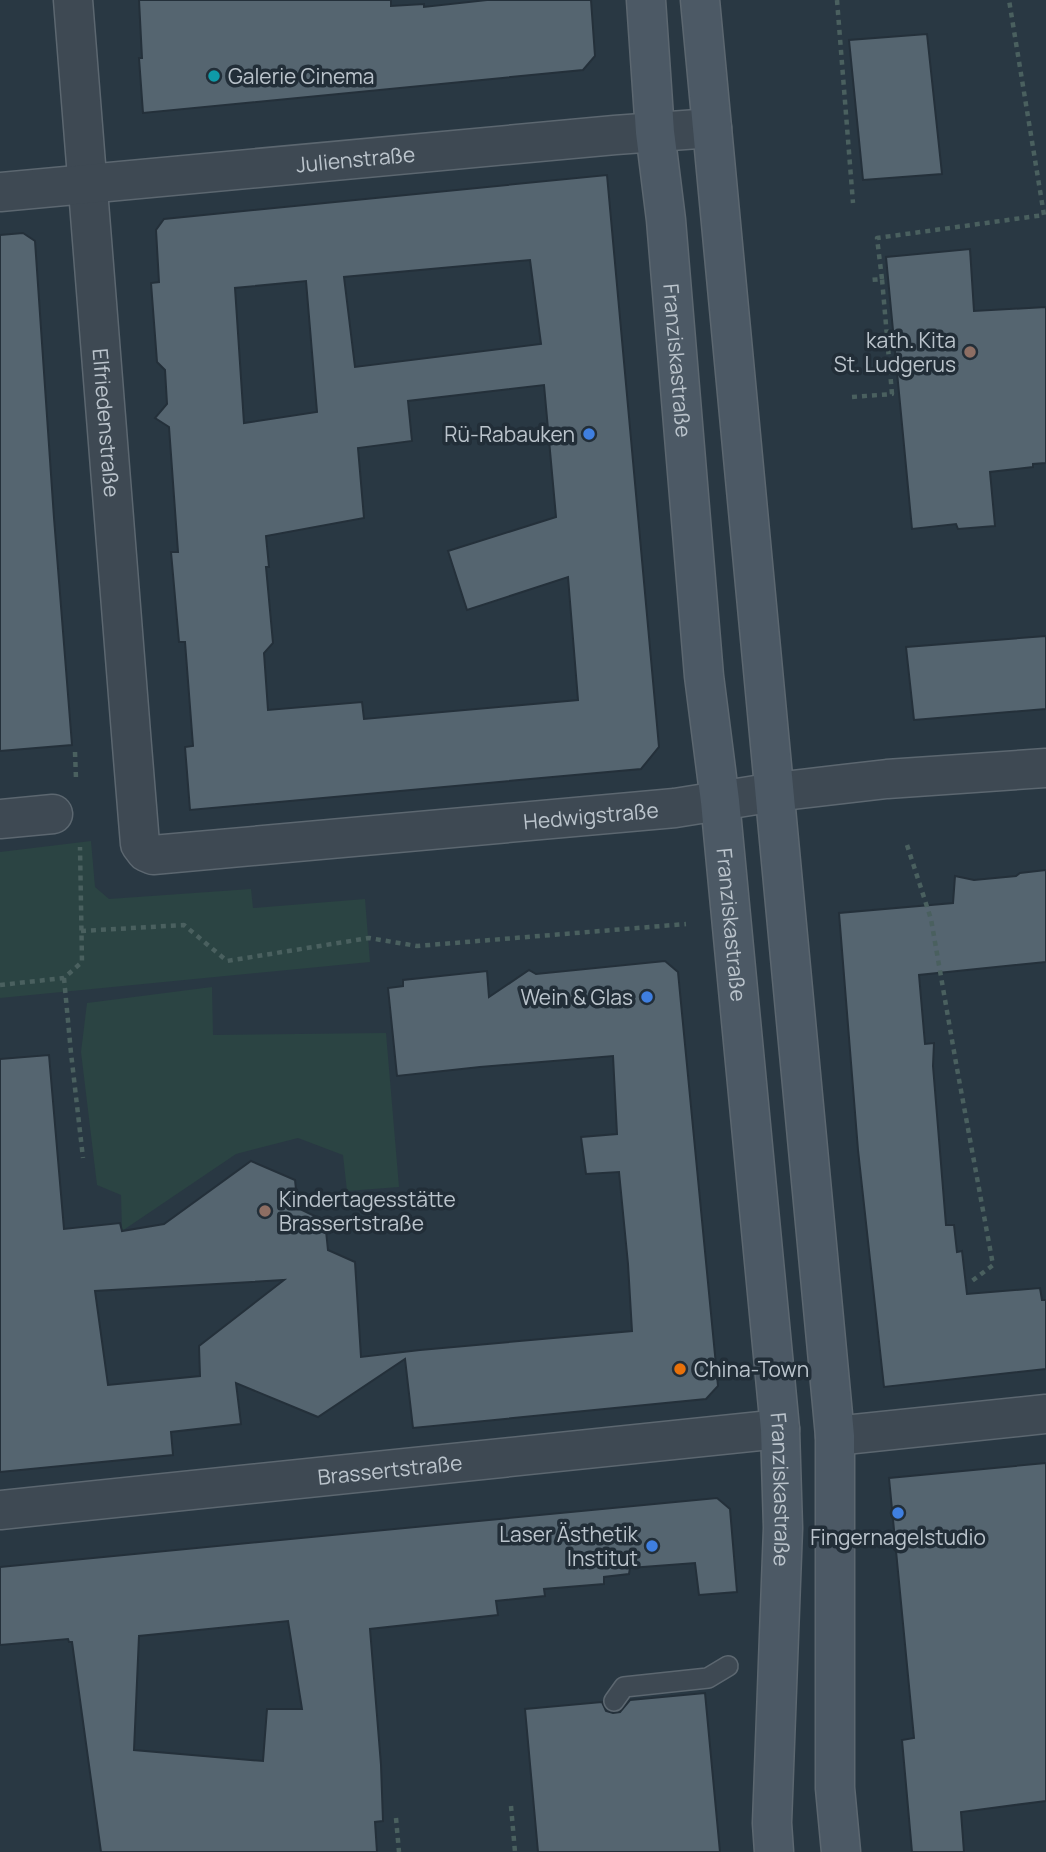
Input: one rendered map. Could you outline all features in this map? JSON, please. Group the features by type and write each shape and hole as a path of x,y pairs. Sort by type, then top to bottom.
{"main road":[{"name":"Franziskastraße","path":"646,0 655,132 666,220 704,676 720,801 780,1429 783,1528 772,1823 774,1852"},
{"path":"700,0 835,1436 835,1788 841,1852"}],"street":[{"name":"Elfriedenstraße","path":"73,0 140,844"},
{"name":"Julienstraße","path":"0,192 712,128"},
{"name":"Hedwigstraße","path":"140,844 146,852 153,855 674,808 775,792 887,779 1046,768"},
{"path":"0,819 53,814"},
{"path":"835,1436 1046,1414"},
{"name":"Brassertstraße","path":"0,1510 780,1429"}],"lane":[{"path":"614,1701 624,1687 708,1678 728,1666"}],"path":[{"path":"836,0 853,203"},
{"path":"892,394 877,238 1044,215 1009,0"},
{"path":"871,280 881,279"},
{"path":"852,397 898,393"},
{"path":"907,845 932,919 993,1265 972,1281"},
{"path":"0,985 64,978 82,962 81,932 184,925 227,961 369,938 417,946 686,924"},
{"path":"64,978 83,1157"},
{"path":"511,1807 515,1852"},
{"path":"396,1818 399,1852"}],"green space":[{"path":"91,841 95,887 109,899 251,889 253,908 365,899 370,962 0,998 0,852"},
{"path":"212,987 213,1035 386,1033 399,1187 347,1191 343,1155 298,1138 236,1154 122,1231 121,1195 97,1185 81,1052 87,1003"}],"building":[{"path":"139,0 391,0 391,6 424,4 424,7 487,0 591,0 595,56 583,70 143,113"},
{"path":"927,34 942,174 863,180 849,40"},
{"path":"607,175 659,747 641,769 190,810 185,747 193,746 185,642 179,642 171,552 178,552 169,427 155,418 167,404 165,370 157,362 151,283 159,282 156,230 164,219","holes":["530,260 541,344 355,367 344,277","306,281 317,412 244,423 235,288","544,385 556,517 448,551 467,610 568,577 578,700 364,719 362,702 268,710 264,653 273,643 266,536 364,518 358,448 412,441 408,401"]},
{"path":"23,233 35,241 72,745 0,751 0,235"},
{"name":"kath. Kita St. Ludgerus","path":"970,249 974,311 1046,307 1046,463 990,472 995,526 958,529 956,524 912,529 886,257"},
{"path":"1046,636 1046,709 914,720 906,647"},
{"path":"1046,870 1046,962 919,975 925,1044 934,1043 933,1066 946,1225 954,1225 957,1252 962,1251 967,1294 1040,1288 1042,1300 1046,1300 1046,1369 884,1387 858,1150 839,913 953,903 955,876 974,880"},
{"path":"665,961 678,972 718,1386 706,1399 413,1428 405,1359 318,1417 236,1383 241,1424 171,1432 173,1455 0,1472 0,1059 49,1055 64,1229 120,1223 122,1231 164,1224 251,1161 295,1180 298,1208 325,1221 328,1250 355,1262 361,1357 632,1331 619,1172 586,1174 581,1137 617,1134 613,1056 397,1076 388,988 403,986 403,980 487,971 489,997 529,970 536,974","holes":["284,1280 199,1346 200,1376 108,1385 95,1291"]},
{"path":"1046,1463 1046,1801 961,1812 964,1852 912,1852 902,1740 914,1738 889,1478"},
{"path":"717,1498 730,1509 737,1592 699,1595 695,1563 630,1568 629,1574 604,1577 604,1584 544,1589 545,1596 496,1601 498,1615 370,1629 383,1821 375,1822 377,1852 101,1852 72,1642 68,1639 0,1645 0,1567","holes":["288,1621 302,1709 267,1709 263,1761 134,1750 139,1636"]},
{"path":"705,1693 720,1852 538,1852 525,1709 602,1702 606,1711 613,1713 620,1712 630,1700"}],"place":[{"name":"Galerie Cinema","path":"214,76"},
{"name":"kath. Kita St. Ludgerus","path":"970,352"},
{"name":"Rü-Rabauken","path":"589,434"},
{"name":"Wein & Glas","path":"647,997"},
{"name":"Kindertagesstätte Brassertstraße","path":"265,1211"},
{"name":"China-Town","path":"680,1369"},
{"name":"Fingernagelstudio","path":"898,1513"},
{"name":"Laser Ästhetik Institut","path":"652,1546"}]}
